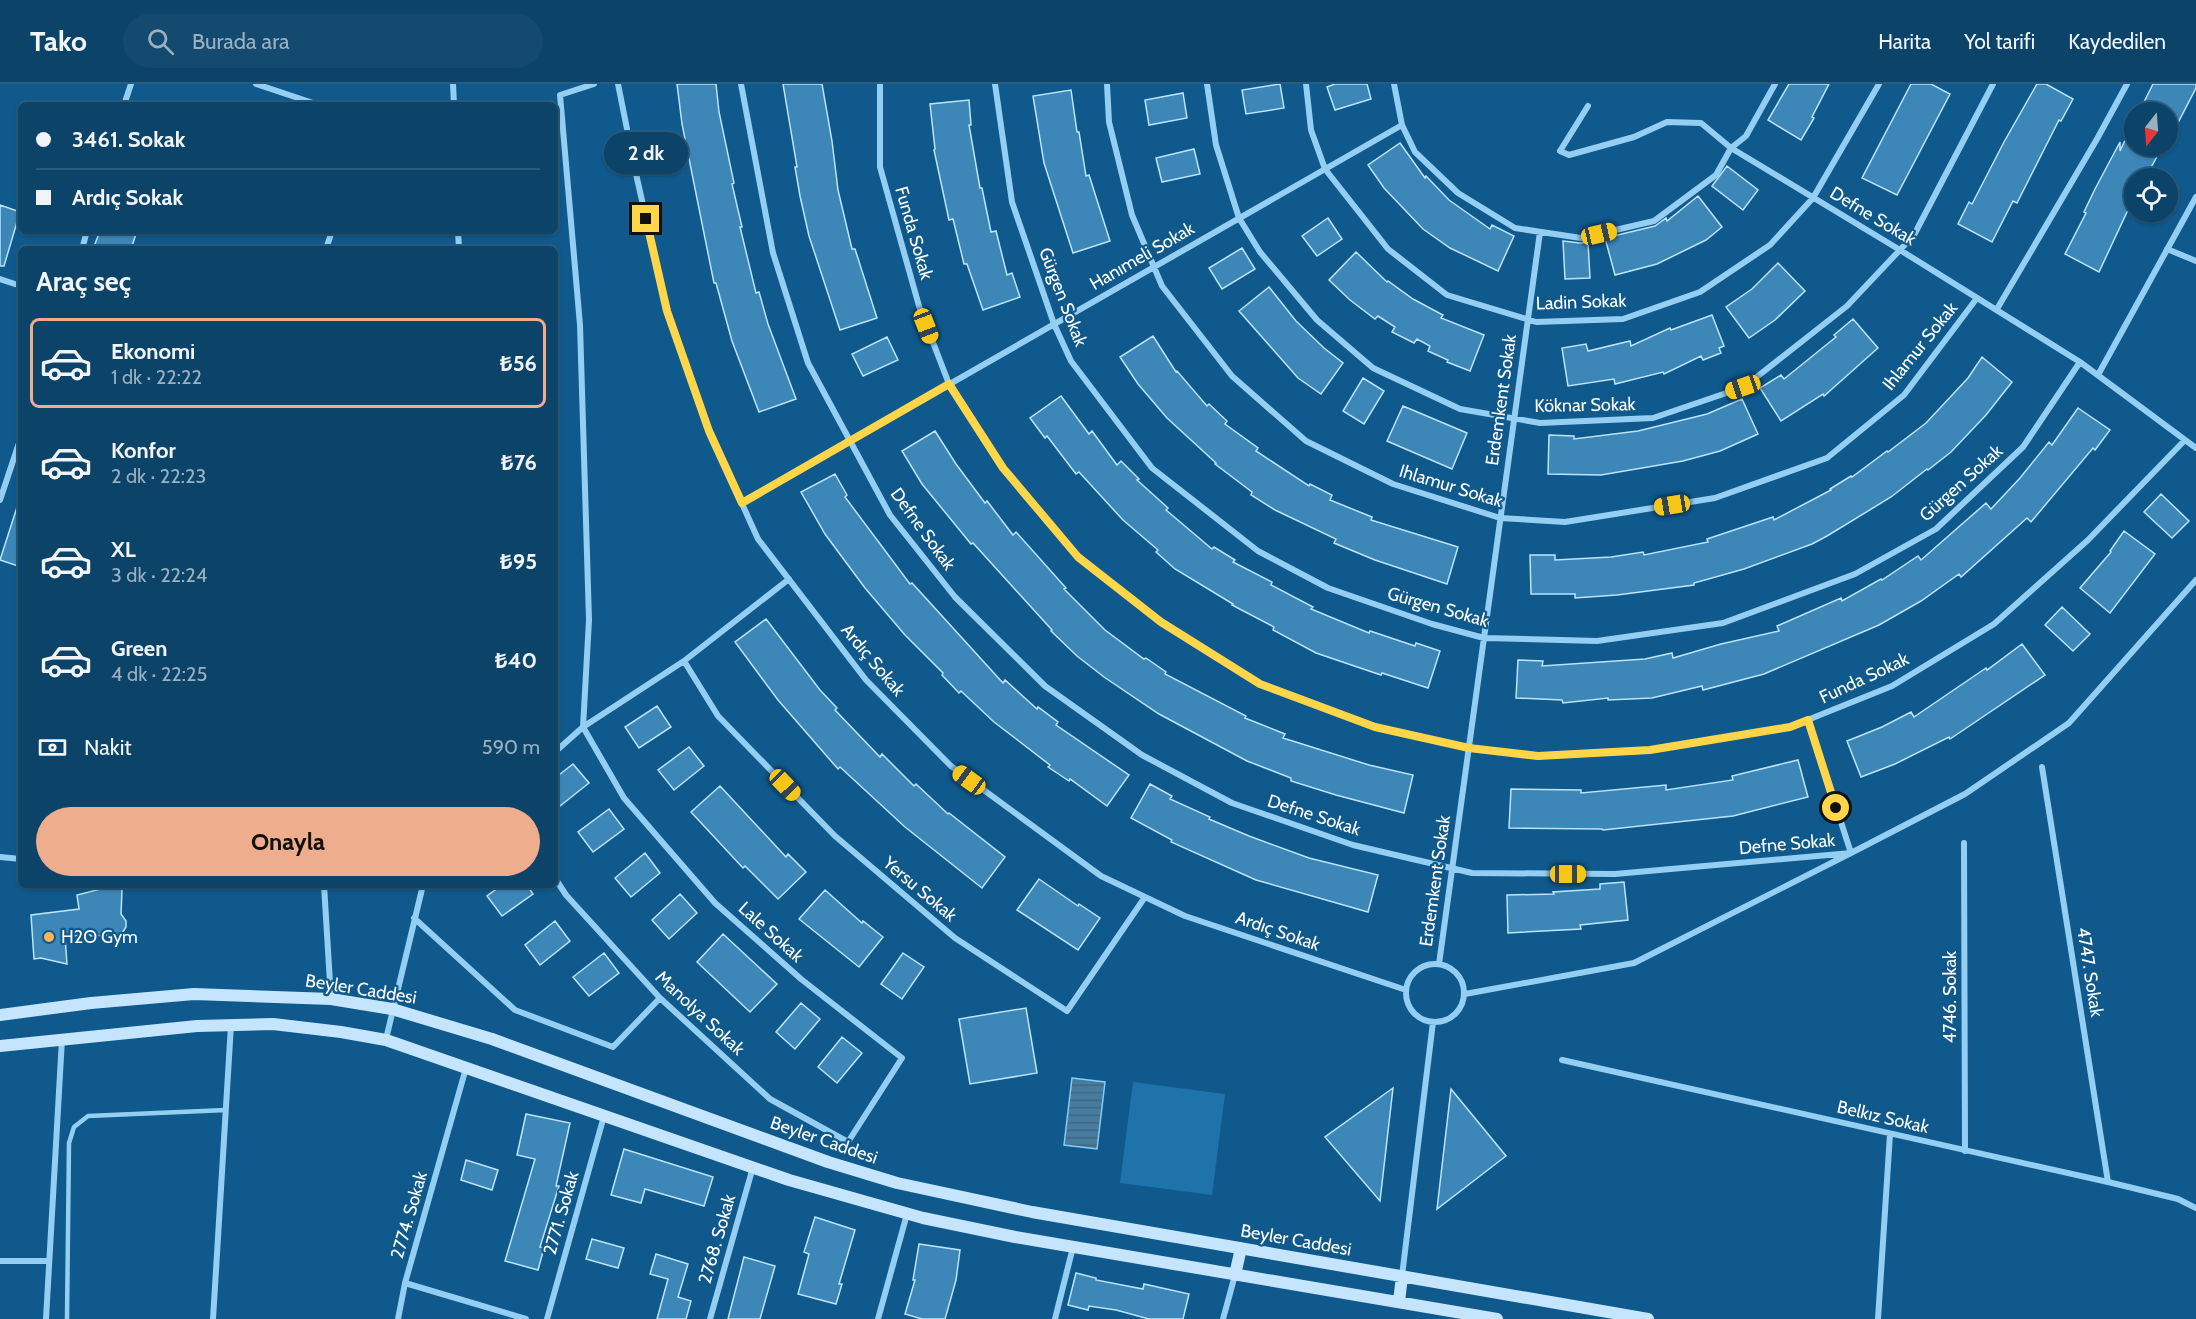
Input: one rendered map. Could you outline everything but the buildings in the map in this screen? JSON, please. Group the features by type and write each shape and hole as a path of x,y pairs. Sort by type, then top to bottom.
{"main road":[{"name":"Beyler Caddesi","path":"0,1015 90,1003 194,994 331,999 392,1009 534,1053 828,1162 897,1183 1032,1212 1648,1319"},
{"path":"0,1046 197,1026 273,1024 386,1040 789,1180 908,1214 1004,1235 1497,1319"},
{"path":"1235,1275 1240,1248"},
{"path":"1399,1302 1402,1276"}],"street":[{"path":"125,102 131,84"},
{"path":"256,84 310,102"},
{"path":"453,84 454,102"},
{"path":"583,727 589,620 581,337 560,94 594,84"},
{"name":"Ardıç Sokak","path":"618,84 667,311 709,431 758,539 866,680 951,766 1101,876 1185,916 1406,990"},
{"name":"Defne Sokak","path":"741,84 773,253 808,363 890,515 955,597 1045,686 1142,755 1232,804 1353,845 1472,873 1615,874 1851,853 1965,794 2069,723 2196,580"},
{"name":"Funda Sokak","path":"880,84 880,167 918,306 949,384 1003,468 1078,557 1161,622 1260,684 1375,727 1469,748 1538,756 1650,750 1790,727 1892,686 1994,624 2088,540 2185,440"},
{"name":"Gürgen Sokak","path":"995,84 1012,202 1054,324 1071,361 1152,468 1258,551 1328,588 1432,624 1484,638 1597,641 1723,624 1855,574 1936,530 2023,447 2080,362"},
{"name":"Ihlamur Sokak","path":"1107,84 1109,122 1132,215 1162,286 1232,376 1306,441 1393,484 1500,518 1565,522 1714,498 1827,458 1904,395 1977,298"},
{"name":"Köknar Sokak","path":"1208,84 1216,145 1239,218 1260,252 1317,320 1373,368 1460,409 1540,423 1653,418 1743,387 1847,306 1914,235 1994,84"},
{"name":"Ladin Sokak","path":"1306,84 1311,130 1325,169 1388,249 1447,295 1536,322 1623,319 1700,292 1770,245 1813,198 1879,84"},
{"path":"1394,84 1402,125 1415,152 1458,193 1515,228 1581,238 1654,221 1716,175 1731,148 1746,136 1774,84"},
{"path":"1997,309 2127,84"},
{"name":"Defne Sokak","path":"1588,106 1560,151 1569,155 1634,137 1667,122 1701,123 1731,148 2080,362 2196,448"},
{"name":"Hanımeli Sokak","path":"742,503 1402,125"},
{"path":"2098,375 2196,197"},
{"name":"Erdemkent Sokak","path":"1439,964 1540,231"},
{"path":"2167,249 2196,261"},
{"path":"0,279 18,285"},
{"path":"0,500 18,446"},
{"path":"558,749 583,727 684,661 789,579"},
{"name":"Yersu Sokak","path":"684,661 718,716 835,836 955,938 1067,1011 1144,897"},
{"path":"1465,994 1634,963 1851,853 1808,720"},
{"name":"Lale Sokak","path":"583,727 624,798 715,903 801,979 902,1058 848,1142"},
{"name":"4747. Sokak","path":"2042,767 2108,1182"},
{"name":"4746. Sokak","path":"1964,843 1965,1151"},
{"path":"0,857 18,859"},
{"name":"Manolya Sokak","path":"558,883 566,895 660,998 770,1099 848,1142"},
{"path":"324,888 331,999"},
{"path":"386,1040 422,888"},
{"path":"414,918 515,1010 613,1047 660,998"},
{"path":"1430,964 1439,964 1447,966 1460,978 1465,994 1458,1011 1443,1021 1433,1022 1424,1020 1410,1008 1406,990 1414,973 1430,964"},
{"path":"1402,1276 1433,1022"},
{"path":"213,1319 231,1025"},
{"path":"46,1319 62,1039"},
{"name":"Belkız Sokak","path":"1562,1060 2108,1182 2178,1199 2196,1208"},
{"name":"2774. Sokak","path":"466,1067 405,1283 526,1319"},
{"name":"2771. Sokak","path":"547,1319 604,1116"},
{"path":"1878,1319 1890,1134"},
{"name":"2768. Sokak","path":"710,1319 753,1167"},
{"path":"878,1319 908,1214"},
{"path":"1055,1319 1073,1247"},
{"path":"0,1261 49,1261"},
{"path":"1223,1319 1235,1275"},
{"path":"398,1319 405,1283"}],"lane":[{"path":"67,1319 69,1143 74,1127 88,1116 226,1110"}],"shaded area":[{"path":"1072,1078 1105,1082 1097,1149 1064,1145"},
{"path":"1133,1082 1225,1094 1212,1195 1120,1183"}],"place":[{"name":"H2O Gym","path":"49,937"}],"route":[{"path":"646,219 667,311 709,431 742,503 949,384 1003,468 1078,557 1161,622 1260,684 1375,727 1469,748 1538,756 1650,750 1790,727 1808,720 1836,808"}]}
